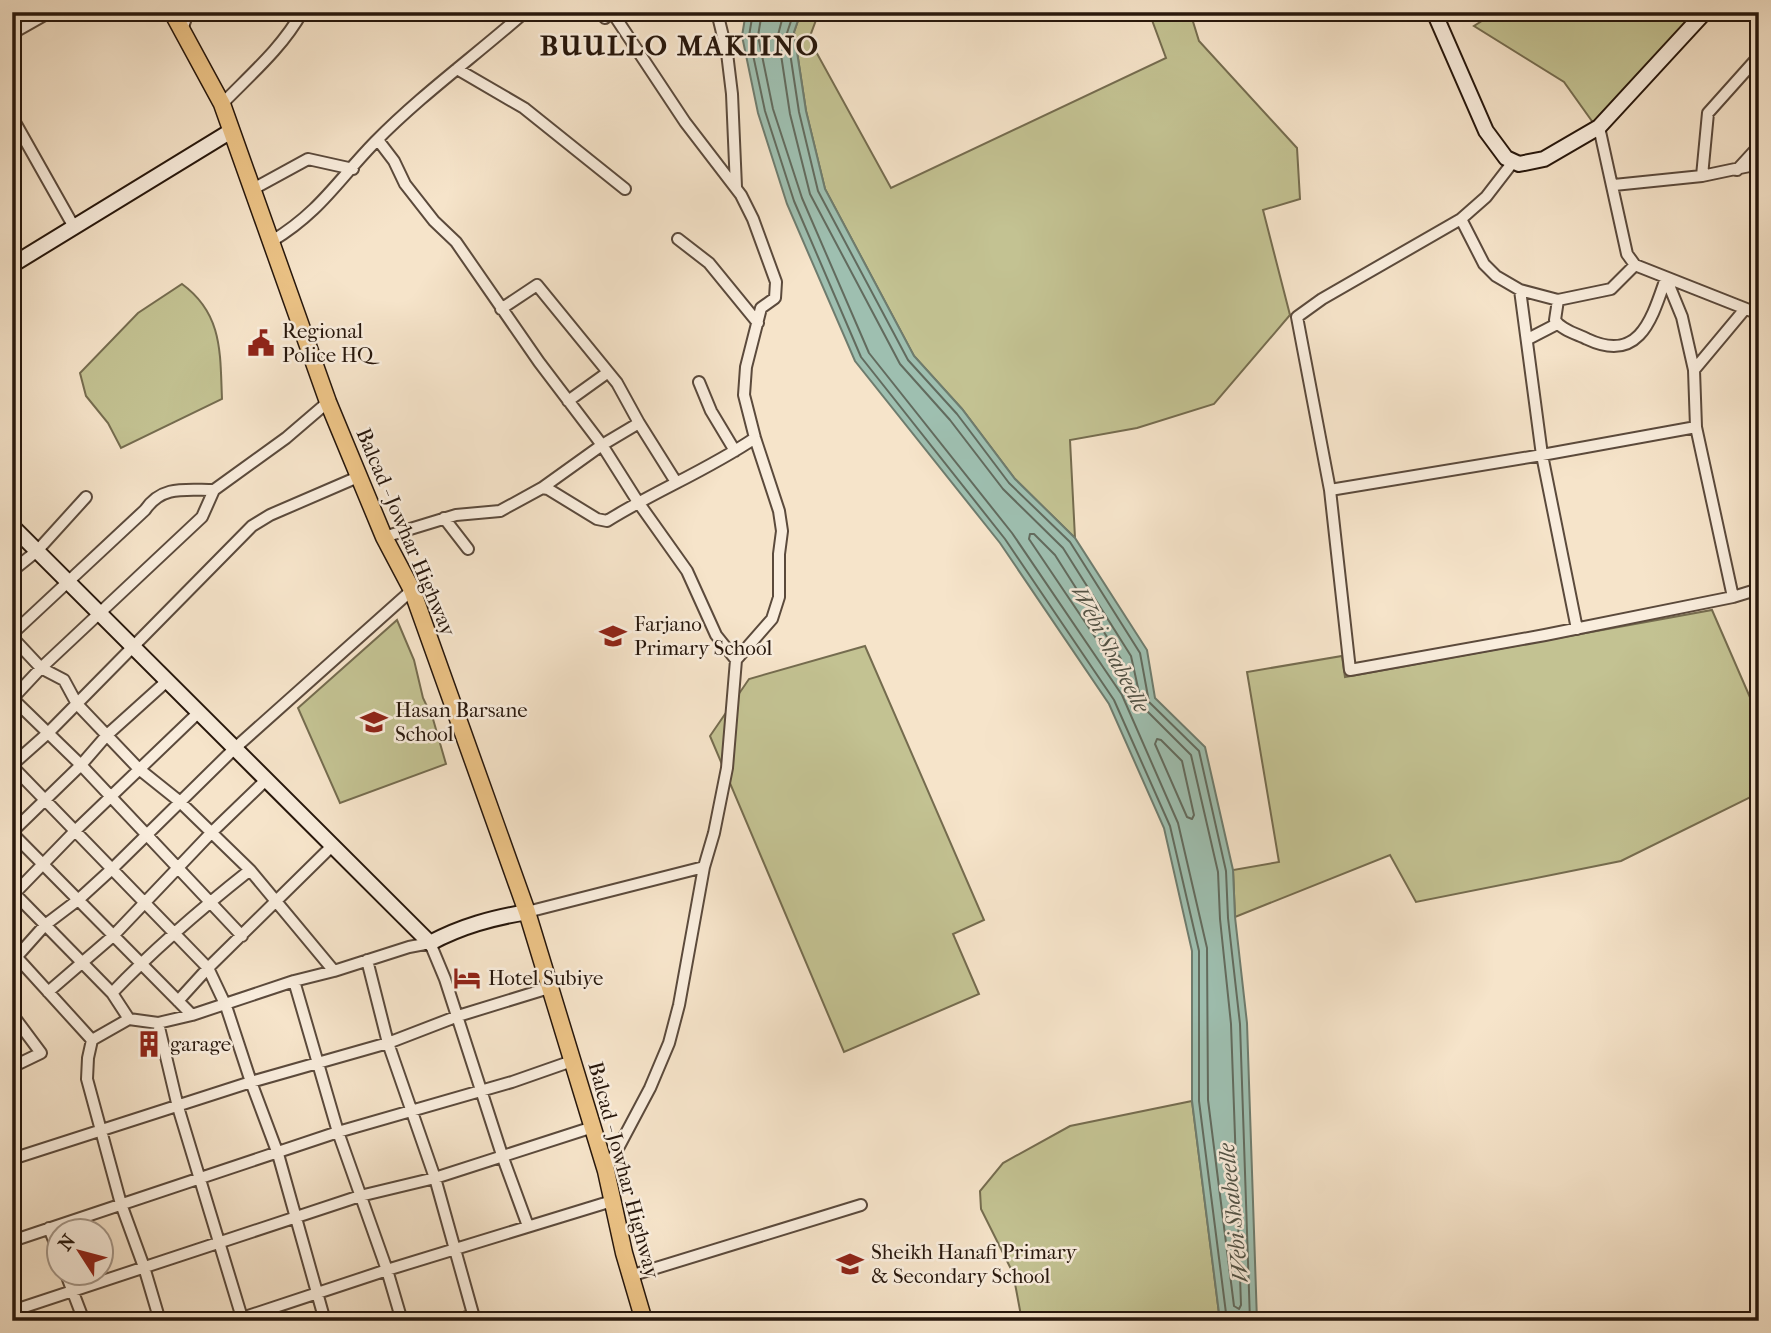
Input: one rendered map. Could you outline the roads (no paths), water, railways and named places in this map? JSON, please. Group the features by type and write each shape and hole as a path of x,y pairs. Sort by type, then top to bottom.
{"main road":[{"name":"Balcad - Jowhar Highway","path":"172,12 222,104 328,402 384,537 412,590 527,912 607,1171 612,1201 643,1321"}],"street":[{"path":"13,32 50,12"},
{"path":"183,30 188,12"},
{"path":"222,104 285,39 302,12"},
{"path":"272,242 302,221 378,139 525,12"},
{"path":"600,12 605,18 612,12 685,121 736,187 753,219 776,282 775,298 761,308 746,367 744,395 779,511 782,531 779,597 772,619 736,660 727,768 669,1043 650,1088 607,1171"},
{"path":"717,12 727,53 732,94 736,187"},
{"path":"1434,12 1486,131 1506,158 1527,164 1544,159 1599,127 1705,12"},
{"path":"1702,176 1707,113 1759,55"},
{"path":"457,69 524,107 625,189"},
{"path":"12,117 74,227"},
{"path":"1599,127 1628,254 1635,265 1759,314"},
{"path":"12,265 232,131"},
{"path":"378,139 394,160 405,184 434,221 456,242 501,309 602,445 687,571 716,635 736,660"},
{"path":"1737,170 1759,146"},
{"path":"253,189 308,159 353,169"},
{"path":"1513,162 1486,197 1461,219 1322,299 1297,317 1330,490 1350,670 1577,629 1733,597 1759,589"},
{"path":"1614,185 1702,176 1759,164"},
{"path":"1461,219 1484,264 1496,276 1520,290 1558,300 1611,289 1635,265"},
{"path":"678,239 709,263 758,323"},
{"path":"1556,324 1596,344 1619,347 1635,340 1650,324 1666,278"},
{"path":"1666,278 1682,317 1694,370 1696,427 1733,597"},
{"path":"501,309 537,285 617,383 676,482"},
{"path":"1520,290 1542,455 1577,629"},
{"path":"1556,324 1558,300"},
{"path":"1694,370 1745,309"},
{"path":"1528,339 1556,324"},
{"path":"568,401 607,373"},
{"path":"699,382 711,411 735,451"},
{"path":"242,936 81,765 12,698 41,667 202,517 214,490 286,438 328,402"},
{"path":"384,537 456,515 500,511 542,488 602,445 639,423"},
{"path":"1330,490 1696,427"},
{"path":"542,488 603,522 755,438"},
{"path":"325,1321 278,1154 226,1006 208,968 12,766 48,733 252,526 270,515 358,477"},
{"path":"214,490 168,491 153,498 145,510 67,581 12,636 41,667 64,680 76,704 139,769 179,801 250,870 334,971"},
{"path":"12,571 37,551 86,497"},
{"path":"443,518 468,549"},
{"path":"12,526 430,943 458,1016 503,1158 528,1226"},
{"path":"92,1040 14,957 45,925 113,869 145,834 234,748 412,590"},
{"path":"167,681 107,735 81,765 12,832 192,1015"},
{"path":"129,1019 112,993 13,894 199,712"},
{"path":"48,992 113,936 211,833 266,780"},
{"path":"178,1001 331,846"},
{"path":"160,1321 121,1204 87,1079 92,1040 129,1019 158,1023 192,1015 226,1006 294,981 430,943 454,930 490,918 527,912 704,867"},
{"path":"112,993 209,902 250,870"},
{"path":"367,960 388,1043 435,1178 474,1318 455,1321"},
{"path":"294,981 338,1132 387,1270 402,1321"},
{"path":"12,1158 251,1082 388,1043 458,1016 549,988"},
{"path":"12,1014 41,1053 12,1067"},
{"path":"158,1023 178,1107 220,1241 239,1320 387,1270 612,1201"},
{"path":"79,1218 338,1132 482,1091 572,1061"},
{"path":"12,1311 220,1241 295,1220 360,1196 503,1158 593,1127"},
{"path":"630,1276 860,1205"},
{"path":"12,1241 46,1229"},
{"path":"72,1288 84,1321"}],"water":[{"name":"Webi Shabeelle","path":"746,12 801,12 794,32 806,111 825,189 914,356 962,409 1015,479 1075,538 1147,650 1155,698 1205,747 1233,870 1235,917 1247,1023 1257,1321 1220,1321 1192,1101 1192,951 1164,828 1109,704 1000,543 855,361 787,204 758,113 742,36"}],"place":[{"name":"Regional Police HQ","path":"261,343"},
{"name":"Farjano Primary School","path":"613,636"},
{"name":"Hasan Barsane School","path":"374,722"},
{"name":"Hotel Subiye","path":"467,978"},
{"name":"garage","path":"149,1044"},
{"name":"Sheikh Hanafi Primary & Secondary School","path":"850,1264"}],"district":[{"name":"BUULLO MAKIINO","path":"680,45"}]}
